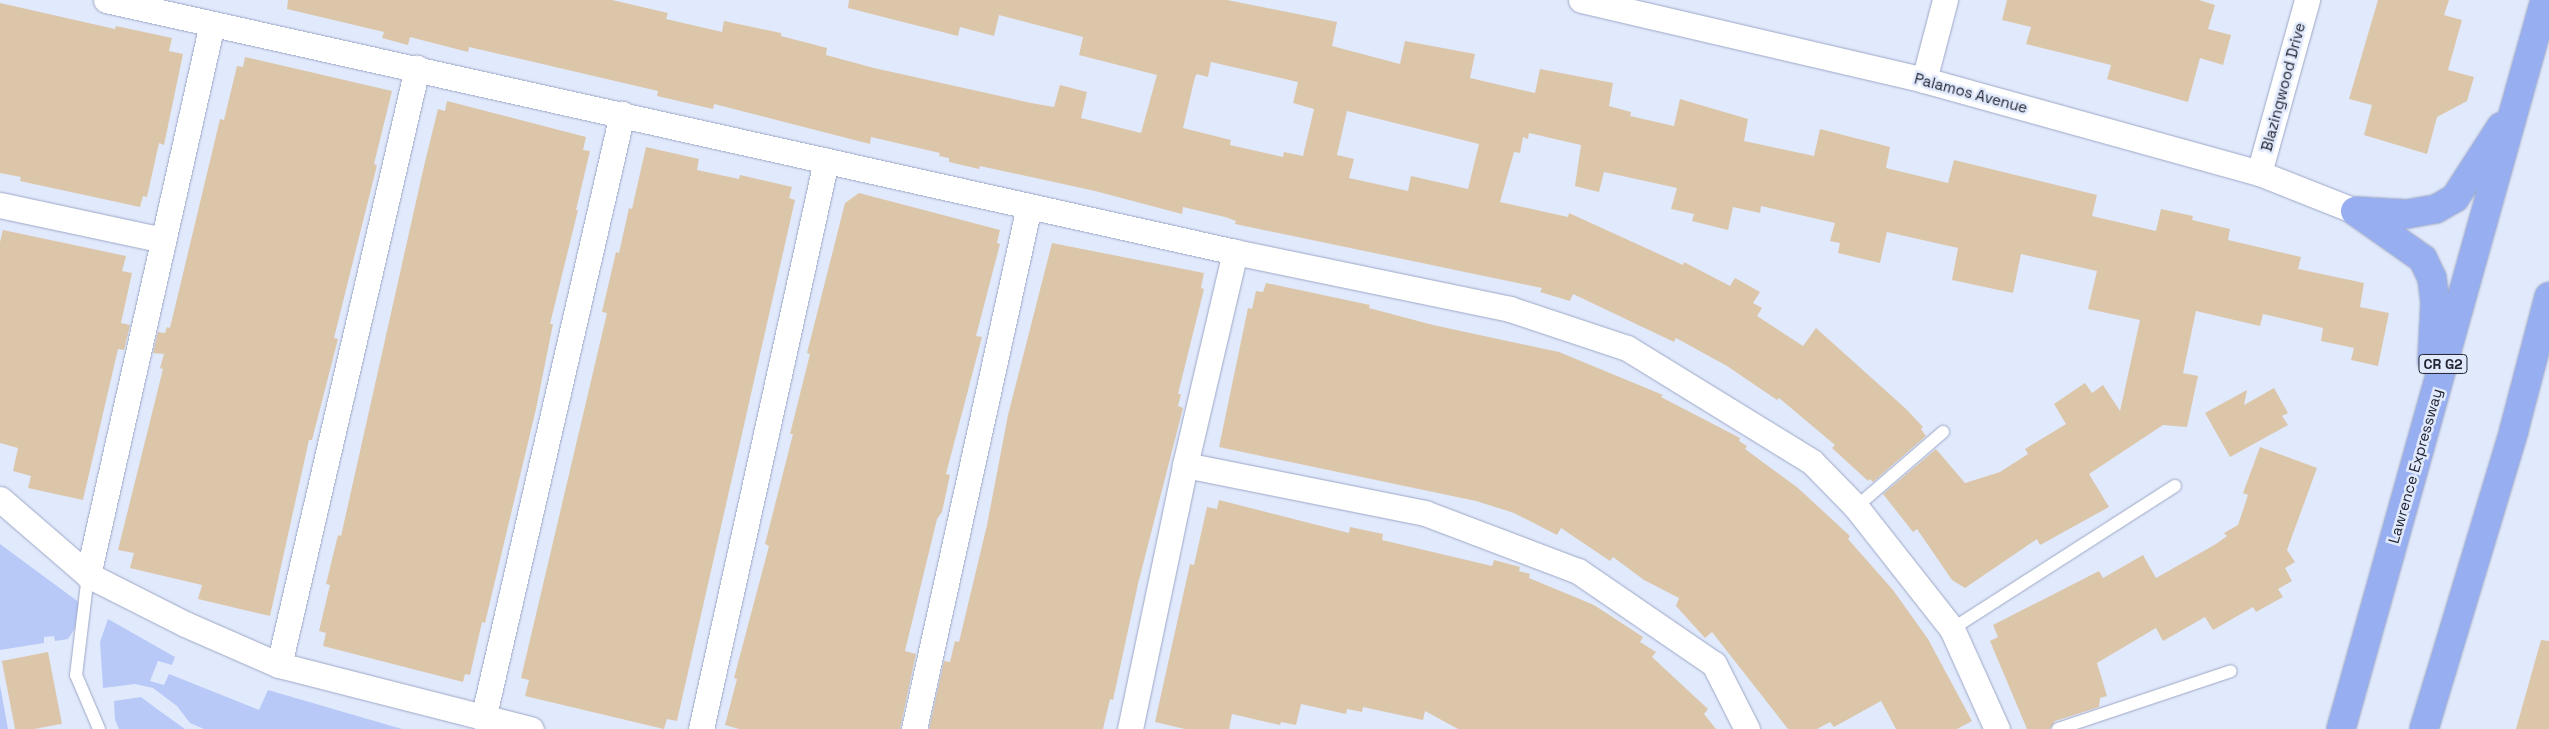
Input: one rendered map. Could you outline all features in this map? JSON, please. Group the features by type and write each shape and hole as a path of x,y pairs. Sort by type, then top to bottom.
{"highway":[{"name":"Lawrence Expressway","path":"2341,729 2545,0"},
{"path":"2355,211 2407,214 2436,209 2455,198 2517,102"},
{"path":"2355,211 2410,247 2423,259 2432,278 2435,301 2428,417"},
{"path":"2424,729 2514,430 2549,297"},
{"path":"2514,430 2549,371"}],"street":[{"path":"106,0 1235,252 1510,309 1627,348 1812,462 1856,507 1952,629 1997,729"},
{"name":"Palamos Avenue","path":"1581,0 1924,80 2260,173 2355,211"},
{"path":"1924,80 1945,0"},
{"name":"Blazingwood Drive","path":"2260,173 2307,0"},
{"path":"88,575 212,24"},
{"path":"279,664 417,68"},
{"path":"482,718 622,114"},
{"path":"701,729 826,161"},
{"path":"0,204 163,240"},
{"path":"914,729 1029,206"},
{"path":"1130,729 1185,466 1235,252"},
{"path":"1185,466 1425,513 1578,571 1714,664 1747,729"},
{"path":"0,499 88,575 186,624 279,664 482,718 532,729"}],"lane":[{"path":"1856,507 1943,432"},
{"path":"1952,629 2175,486"},
{"path":"88,575 76,675 99,729"},
{"path":"2058,729 2231,671"}],"shaded area":[{"path":"0,544 80,603 74,630 68,639 55,641 54,636 44,637 44,643 0,650"},
{"path":"108,619 175,657 172,665 158,661 150,681 164,685 169,674 259,710 268,690 402,729 204,729 190,723 177,706 153,688 135,684 103,688 100,642"},
{"path":"0,685 8,729 0,729"},
{"path":"141,697 185,729 119,729 115,720 114,701"}],"building":[{"path":"288,0 612,0 668,13 666,19 722,32 724,21 781,33 781,36 827,48 826,55 874,68 1031,103 1054,107 1060,85 1087,92 1081,118 1141,133 1157,75 1079,55 1083,37 999,15 994,36 960,27 958,36 848,8 849,0 1227,0 1337,22 1332,46 1400,64 1405,41 1475,54 1470,78 1535,93 1540,69 1613,83 1609,106 1631,112 1630,116 1674,126 1680,99 1748,119 1744,141 1814,156 1820,129 1890,147 1886,168 1948,183 1954,160 2097,195 2092,216 2156,231 2161,209 2193,216 2192,220 2230,229 2228,240 2301,257 2298,269 2364,283 2360,307 2389,313 2378,366 2351,360 2354,348 2321,341 2323,328 2263,314 2260,326 2196,311 2183,373 2198,376 2187,427 2163,425 2089,474 2109,507 2040,545 2037,539 1965,588 1952,580 1917,529 1913,532 1883,494 1936,449 1965,483 2000,472 2028,454 2025,449 2066,424 2054,404 2085,383 2092,393 2103,385 2120,411 2140,320 2088,309 2097,271 2021,254 2013,293 1952,280 1958,248 1887,232 1880,263 1838,253 1840,243 1830,241 1835,223 1761,206 1760,213 1733,207 1728,230 1692,221 1694,214 1671,209 1677,188 1604,172 1599,192 1575,186 1581,145 1529,133 1528,139 1523,137 1520,153 1514,152 1500,202 1568,217 1569,213 1683,265 1684,262 1730,286 1735,278 1760,292 1753,303 1762,308 1757,316 1803,346 1816,328 1905,408 1923,427 1921,429 1926,436 1873,482 1870,479 1868,481 1832,448 1835,445 1779,398 1777,400 1727,366 1676,338 1674,342 1573,294 1570,301 1540,292 1542,288 1235,224 1236,221 1225,217 1183,207 1182,214 1095,191 980,166 979,169 949,162 949,158 939,156 940,153 871,137 870,144 714,104 713,109 657,96 658,91 469,47 468,52 410,37 408,45 382,38 384,32 287,9","holes":["1211,62 1298,82 1293,103 1314,109 1303,156 1284,152 1283,157 1230,145 1231,140 1183,128 1195,77 1197,74 1208,77","1347,111 1479,144 1468,189 1411,176 1408,191 1349,178 1354,159 1337,155"]},
{"path":"2007,0 2199,0 2215,5 2208,29 2231,35 2223,65 2200,58 2188,102 2107,79 2111,65 2026,44 2031,27 2002,20"},
{"path":"2378,0 2449,0 2444,15 2462,20 2448,70 2474,77 2467,101 2437,117 2427,154 2364,135 2372,105 2349,99"},
{"path":"0,3 115,29 116,26 172,38 169,51 183,54 164,145 159,143 147,197 143,196 140,207 20,181 21,177 0,173"},
{"path":"245,57 392,91 374,164 377,165 334,338 338,339 312,440 309,440 270,616 198,599 202,585 130,568 134,553 118,550 163,369 160,368 164,354 153,353 158,332 165,333 167,327 170,328 220,119 224,120 237,66 243,67"},
{"path":"447,101 586,137 583,150 590,151 576,210 578,210 550,324 553,324 536,409 485,623 482,622 470,675 465,674 463,682 323,646 326,633 319,631 330,585 326,584 338,535 341,536 424,166 438,109 445,111"},
{"path":"646,147 699,159 697,170 739,179 740,175 792,187 789,198 795,200 677,721 667,719 664,729 525,696 529,680 521,678 607,313 602,312 616,252 619,253 629,208 632,209"},
{"path":"859,193 1000,230 997,243 1000,244 976,336 982,337 946,474 950,475 942,512 937,519 905,651 916,654 900,729 739,729 725,725 737,679 734,678 769,546 765,544 793,434 790,434 810,354 807,353 845,203"},
{"path":"3,230 126,256 122,271 132,273 121,323 130,325 124,350 118,349 83,500 28,488 31,476 13,471 18,448 0,443 0,242"},
{"path":"1052,243 1204,273 1201,288 1204,289 1178,394 1181,394 1178,406 1183,408 1138,584 1113,700 1110,699 1103,729 929,729 944,661 950,662 955,641 959,642 987,525 1008,415"},
{"path":"1266,283 1370,305 1369,308 1433,325 1559,352 1663,395 1661,397 1740,438 1739,441 1747,446 1745,449 1798,488 1850,536 1848,539 1893,590 1928,639 1972,721 1957,729 1896,729 1881,701 1834,727 1830,722 1817,729 1788,729 1712,632 1705,638 1676,606 1679,598 1644,580 1613,557 1610,561 1561,528 1557,535 1514,513 1476,501 1219,447 1248,308 1252,309 1256,291 1263,292"},
{"path":"2274,388 2288,413 2282,416 2288,425 2230,457 2205,413 2247,390 2244,405"},
{"path":"2260,447 2317,468 2287,550 2295,562 2285,568 2292,581 2278,589 2283,597 2256,612 2253,607 2213,630 2205,617 2163,641 2156,628 2097,663 2107,696 2100,698 2099,707 2055,721 2050,729 2027,729 1990,641 1998,637 1993,625 2099,571 2103,578 2143,555 2156,578 2216,544 2227,536 2224,533 2238,525 2248,495 2243,493"},
{"path":"1219,500 1349,533 1350,527 1383,534 1382,540 1492,566 1494,560 1520,567 1519,571 1530,574 1529,578 1594,605 1643,637 1640,642 1656,652 1652,657 1708,709 1704,714 1716,729 1458,729 1425,711 1423,720 1363,707 1362,712 1347,709 1346,714 1301,704 1296,725 1281,722 1280,725 1232,714 1229,729 1185,729 1155,722 1190,564 1194,565 1207,507 1217,509"},
{"path":"2541,640 2549,641 2549,729 2516,729"},
{"path":"48,652 62,724 34,729 15,729 2,661"}]}
